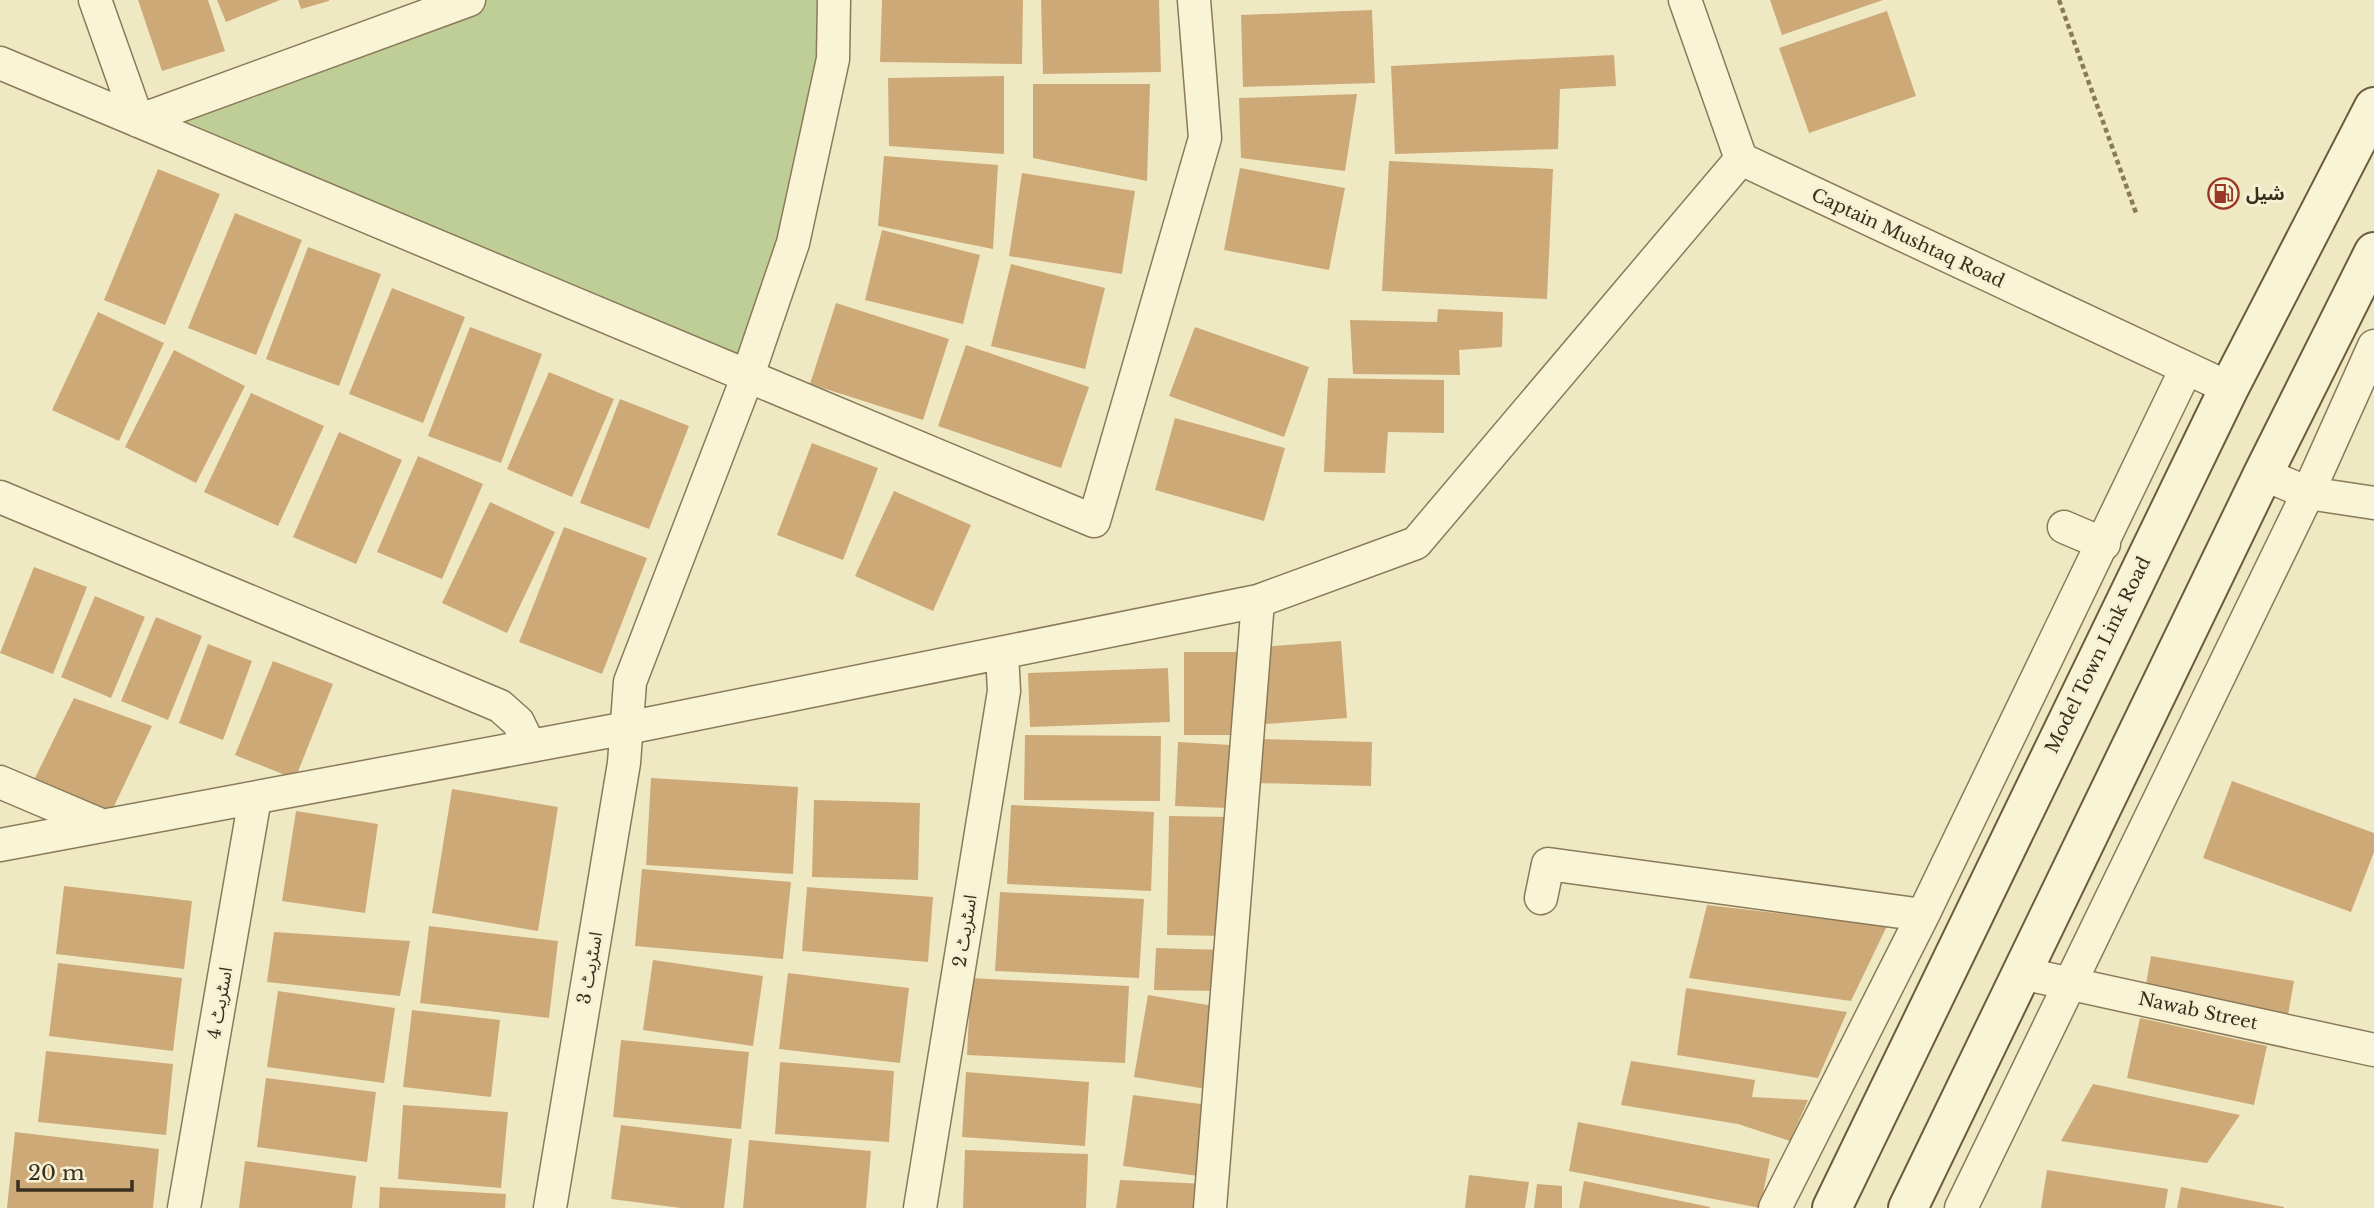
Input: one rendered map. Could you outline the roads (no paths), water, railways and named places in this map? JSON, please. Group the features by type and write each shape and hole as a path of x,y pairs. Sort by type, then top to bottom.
{"main road":[{"name":"Model Town Link Road","path":"1832,1208 2229,388 2374,107"},
{"path":"1908,1208 2263,474 2374,252"}],"street":[{"path":"95,0 138,121"},
{"path":"138,121 469,0"},
{"name":"اسٹریٹ 3","path":"550,1208 624,763 630,682 747,378 793,243 833,59 834,0"},
{"path":"0,63 1094,521 1205,138 1194,0"},
{"path":"0,845 626,728 1258,601 1416,543 1741,159 1685,0"},
{"name":"Captain Mushtaq Road","path":"1741,159 2229,388"},
{"path":"1961,1208 2308,493 2374,346"},
{"path":"1775,1208 1923,915 2186,369"},
{"path":"2263,474 2308,493 2374,503"},
{"path":"0,497 500,706 518,722 529,745"},
{"path":"2064,527 2104,544"},
{"path":"1210,1208 1258,601"},
{"name":"اسٹریٹ 2","path":"920,1208 1004,691 1002,653"},
{"path":"0,782 101,825"},
{"name":"اسٹریٹ 4","path":"184,1208 255,799"},
{"path":"1541,898 1548,864 1923,915"},
{"name":"Nawab Street","path":"2021,973 2374,1050"}],"place":[{"name":"شیل","path":"2223,194"}]}
